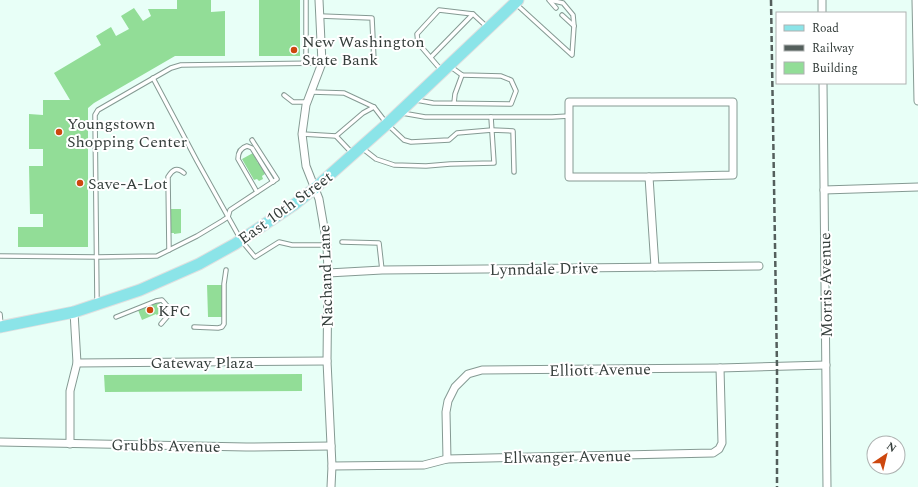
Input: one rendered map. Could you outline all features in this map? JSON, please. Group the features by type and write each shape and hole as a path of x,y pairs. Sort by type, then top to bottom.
{"main road":[{"name":"East 10th Street","path":"1,327 74,312 140,290 200,264 241,240 295,204 315,188 399,113 517,2"}],"street":[{"name":"Nachand Lane","path":"319,0 322,63 306,105 302,134 306,166 319,199 327,245 327,361 332,466 331,487"},
{"path":"822,0 822,12"},
{"path":"916,0 918,101"},
{"name":"Morris Avenue","path":"823,84 827,487"},
{"path":"569,102 733,102 733,175 569,177 569,116 569,102"},
{"path":"649,177 655,267"},
{"path":"824,190 918,187"},
{"name":"Lynndale Drive","path":"328,272 382,270 760,266"},
{"path":"70,444 70,391 77,363 74,312"},
{"name":"Gateway Plaza","path":"77,363 327,361"},
{"name":"Elliott Avenue","path":"447,459 446,412 448,401 455,386 468,374 482,370 720,368 826,365"},
{"name":"Ellwanger Avenue","path":"332,466 424,465 447,459 713,453 719,449 722,443 720,368"},
{"name":"Grubbs Avenue","path":"0,442 331,446"}],"lane":[{"path":"306,0 306,63"},
{"path":"550,0 556,8"},
{"path":"517,2 572,55 574,26 573,15 563,3 550,0"},
{"path":"413,100 433,103 511,104 516,92 512,80 501,76 462,76 446,69 430,57 418,43 417,34 439,10 473,14 489,28"},
{"path":"430,57 473,14"},
{"path":"562,15 574,26"},
{"path":"320,16 372,18 374,61"},
{"path":"97,304 95,115 98,110 171,68 182,65 322,63"},
{"path":"454,103 455,94 462,76"},
{"path":"153,78 241,240 255,257 279,242 327,245"},
{"path":"312,92 344,93 374,107 387,124 404,140 411,142 450,140 457,133 492,130 514,131 514,172"},
{"path":"284,95 293,102 304,102 306,105"},
{"path":"336,136 363,113 374,107"},
{"path":"399,113 425,117 569,116"},
{"path":"302,134 336,136 357,151 394,166 494,163 491,117"},
{"path":"0,256 157,256 198,236 228,217 230,210 277,179 252,140"},
{"path":"257,192 238,159 238,155 242,149 247,146 252,148 273,182"},
{"path":"168,250 168,177 174,170 180,170 184,173"},
{"path":"342,242 379,243 382,270"},
{"path":"194,327 218,328 222,327 224,324 224,284 226,270"},
{"path":"116,316 162,300 169,308 167,317 161,324"},
{"path":"0,314 1,327"}],"building":[{"name":"Youngstown Shopping Center","path":"177,0 211,0 211,12 225,11 225,56 175,56 94,103 88,108 88,247 18,247 18,227 43,227 43,214 30,214 29,166 43,166 43,149 29,149 29,114 43,115 43,100 70,100 54,73 101,45 96,36 111,27 116,36 129,29 121,16 134,8 143,21 151,16 148,9 177,9"},
{"path":"259,0 300,0 300,56 259,56"},
{"path":"253,153 265,174 262,176 263,179 259,181 257,179 254,180 242,159"},
{"path":"170,209 181,209 181,233 171,233"},
{"path":"207,285 222,285 224,317 208,317"},
{"name":"KFC","path":"159,302 164,315 158,317 156,314 142,320 138,310"},
{"path":"302,374 302,391 105,392 104,375"}],"railway":[{"path":"771,0 777,367 777,487"}],"place":[{"name":"New Washington State Bank","path":"294,50"},
{"name":"Youngstown Shopping Center","path":"59,132"},
{"name":"Save-A-Lot","path":"80,183"},
{"name":"KFC","path":"150,310"}]}
